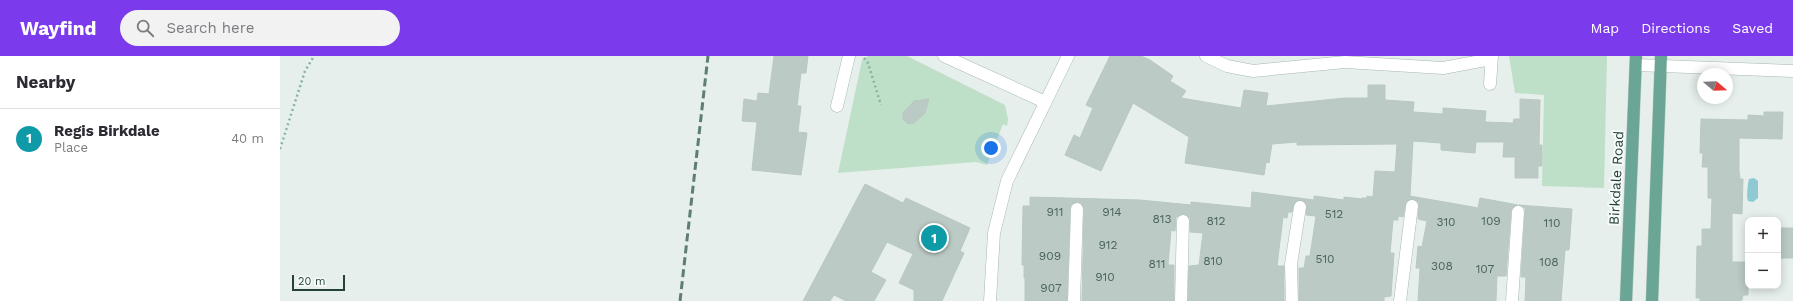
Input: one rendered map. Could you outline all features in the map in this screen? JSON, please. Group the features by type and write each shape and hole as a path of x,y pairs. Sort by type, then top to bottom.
{"main road":[{"name":"Birkdale Road","path":"1626,301 1636,61"},
{"path":"1652,301 1661,61"}],"street":[{"path":"837,106 848,56"},
{"path":"944,56 1045,102"},
{"path":"990,301 994,233 1007,181 1068,56"},
{"path":"1206,56 1227,66 1253,71 1345,62 1443,68 1491,58 1490,84"},
{"path":"1636,61 1661,61 1793,70"},
{"path":"1400,301 1412,206"},
{"path":"1292,301 1291,264 1300,207"},
{"path":"1074,301 1077,209"},
{"path":"1512,301 1518,212"},
{"path":"1181,301 1183,221"}],"path":[{"path":"280,149 305,71 314,56"},
{"path":"862,56 868,64 881,106"}],"green space":[{"path":"868,56 907,56 1005,105 1008,119 1007,126 1003,124 987,165 976,162 838,173 862,60"},
{"path":"1509,56 1607,56 1604,188 1542,186 1544,95 1515,93"}],"water":[{"path":"1754,178 1758,181 1758,198 1753,202 1748,201 1747,193 1749,179"}],"building":[{"path":"774,56 808,56 806,73 801,73 797,106 801,106 798,132 807,133 801,175 752,170 757,122 742,121 744,99 757,101 758,93 769,94"},
{"path":"1110,56 1141,56 1150,60 1173,76 1170,81 1186,91 1181,98 1241,108 1244,90 1268,93 1266,106 1345,98 1368,98 1368,85 1385,85 1385,100 1414,102 1413,112 1443,114 1443,108 1486,111 1485,122 1513,123 1514,119 1520,119 1520,99 1540,100 1539,145 1542,145 1542,166 1538,166 1538,178 1515,178 1515,157 1503,157 1504,142 1476,142 1475,153 1441,150 1441,143 1413,141 1410,196 1478,208 1480,198 1518,205 1512,208 1511,211 1506,276 1497,276 1496,301 1418,301 1420,268 1416,268 1418,246 1422,247 1427,221 1418,219 1419,203 1413,199 1406,202 1403,217 1398,216 1398,220 1393,220 1390,253 1394,253 1391,296 1384,297 1384,301 1299,301 1299,268 1304,268 1306,256 1310,256 1316,216 1306,215 1307,205 1301,200 1294,203 1292,212 1288,212 1287,218 1283,217 1277,266 1284,266 1284,301 1188,301 1189,266 1199,265 1203,233 1190,232 1190,218 1183,214 1176,217 1175,231 1171,230 1168,265 1174,265 1174,301 1082,301 1084,209 1081,203 1077,202 1071,205 1070,209 1067,301 1025,301 1024,265 1022,265 1023,206 1030,206 1030,197 1140,200 1191,205 1191,202 1251,208 1252,192 1314,200 1314,196 1344,200 1344,197 1362,199 1367,198 1367,196 1373,197 1375,171 1395,172 1397,144 1297,145 1297,142 1272,144 1269,163 1266,162 1264,175 1185,163 1189,137 1133,103 1101,171 1065,155 1074,135 1080,138 1093,108 1086,105"},
{"path":"929,99 925,113 914,123 908,124 903,119 903,113 914,101"},
{"path":"1764,112 1783,112 1782,139 1739,138 1739,171 1740,179 1743,179 1742,214 1732,213 1732,262 1745,262 1745,289 1748,289 1748,295 1743,295 1742,300 1740,301 1700,301 1700,298 1696,298 1697,246 1702,246 1702,229 1711,229 1712,198 1708,198 1708,167 1702,167 1703,153 1700,153 1701,119 1748,120 1748,115 1764,116"},
{"path":"865,184 903,203 906,198 970,228 960,251 964,253 942,301 914,301 914,290 899,283 913,254 887,242 871,272 886,280 874,301 846,301 834,295 830,301 803,301"},
{"path":"1519,205 1572,209 1569,250 1565,250 1561,301 1525,301 1526,277 1521,277 1525,208"},
{"path":"1781,228 1793,228 1793,258 1781,258"}],"railway":[{"path":"680,301 708,56"}],"place":[{"name":"Regis Birkdale","path":"934,238"}]}
